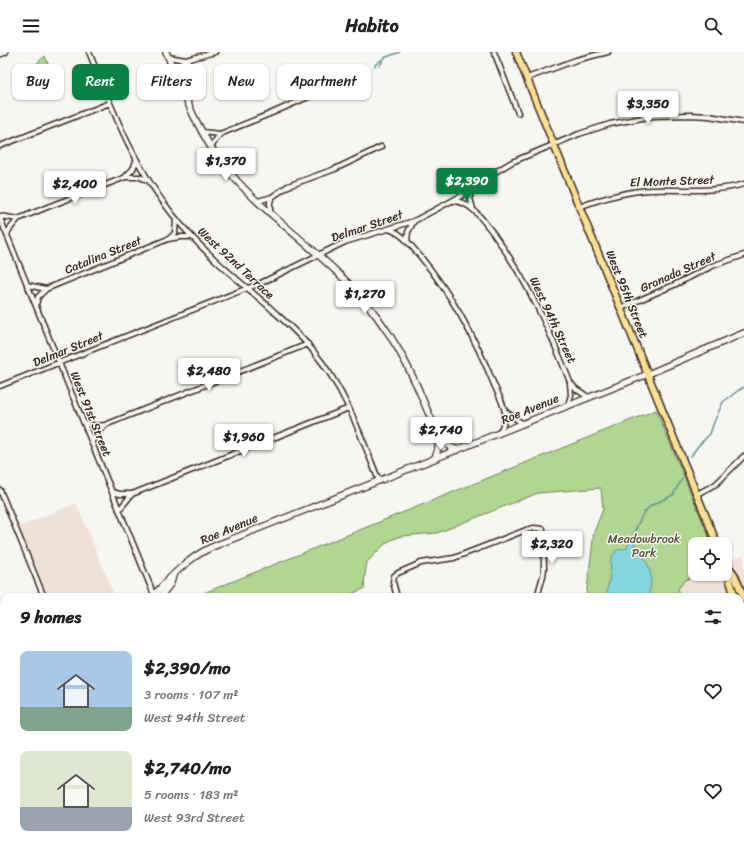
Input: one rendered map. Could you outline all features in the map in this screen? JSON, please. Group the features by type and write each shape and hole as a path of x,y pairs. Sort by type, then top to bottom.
{"main road":[{"path":"0,54 5,52"},
{"name":"West 95th Street","path":"516,52 714,537"},
{"path":"167,54 171,64"},
{"path":"186,100 211,147 237,181 355,290 379,319 393,339 412,373 438,434 449,446 457,450"},
{"name":"Roe Avenue","path":"157,593 166,580 174,575 184,564 212,547 648,374 744,333"},
{"path":"434,459 437,451 438,434"},
{"path":"732,572 742,593"},
{"path":"730,581 734,593"}],"street":[{"name":"West 92nd Terrace","path":"89,52 136,161 147,180 176,219 192,237 293,328 308,344 336,382 349,408 379,481"},
{"path":"167,54 186,60 216,52"},
{"path":"494,52 518,113"},
{"path":"527,78 576,60 608,52"},
{"path":"183,64 186,60"},
{"path":"202,132 220,134 301,100"},
{"path":"0,146 110,103"},
{"name":"Delmar Street","path":"0,386 278,276 345,242 414,221 453,201 506,165 579,134 610,124 653,116 703,116 744,122"},
{"path":"211,147 220,134"},
{"path":"258,201 272,197 288,186 335,169 381,147"},
{"path":"0,217 18,219 126,176 133,169 136,161"},
{"path":"126,176 140,177 147,180"},
{"name":"El Monte Street","path":"579,207 606,197 626,192 651,190 723,189 744,184"},
{"path":"471,189 470,198 473,210"},
{"path":"270,213 270,202 272,197"},
{"name":"West 94th Street","path":"453,201 462,203 473,210 504,248 542,313 570,382 576,389 588,397"},
{"name":"West 91st Street","path":"0,217 154,593"},
{"path":"7,235 18,219"},
{"path":"168,240 175,233 176,219"},
{"path":"408,242 408,232 414,221"},
{"path":"388,229 396,232 408,242 436,277 451,297 477,344 505,411 504,424 498,433"},
{"name":"Catalina Street","path":"46,289 168,240 180,237 192,237"},
{"name":"Granada Street","path":"621,308 674,286 712,266 744,255"},
{"path":"27,285 46,289 38,298 36,306"},
{"path":"84,423 96,426 105,425 308,344"},
{"path":"568,405 571,395 570,382"},
{"path":"112,492 132,494 349,408"},
{"path":"505,411 522,424"},
{"path":"92,442 95,435 105,425"},
{"path":"697,494 716,484 744,456"},
{"path":"0,490 42,593"},
{"path":"119,510 132,494"},
{"path":"396,593 393,579 398,573 421,563 454,558 534,528 543,529 544,569 538,593"}],"shaded area":[{"path":"76,503 113,593 45,593 19,527"},
{"path":"744,555 744,592 732,569 732,560"},
{"path":"688,579 688,581 726,581 731,593 680,593 678,589 685,580"}],"green space":[{"path":"45,56 48,64 36,64"},
{"name":"Meadowbrook Park","path":"656,410 709,537 688,537 688,579 685,580 678,589 680,593 586,593 594,532 603,509 601,488 538,493 437,533 401,536 391,540 367,562 364,589 354,593 204,593"}],"water":[{"path":"630,541 635,543 635,547 649,567 651,581 649,593 607,593 611,558 617,550 627,548"}],"waterway":[{"path":"375,66 384,58 400,52"},
{"path":"379,66 382,60"},
{"path":"691,456 698,446 710,434 723,402 744,387"},
{"path":"632,542 643,514 650,506 673,495 682,479"}]}
